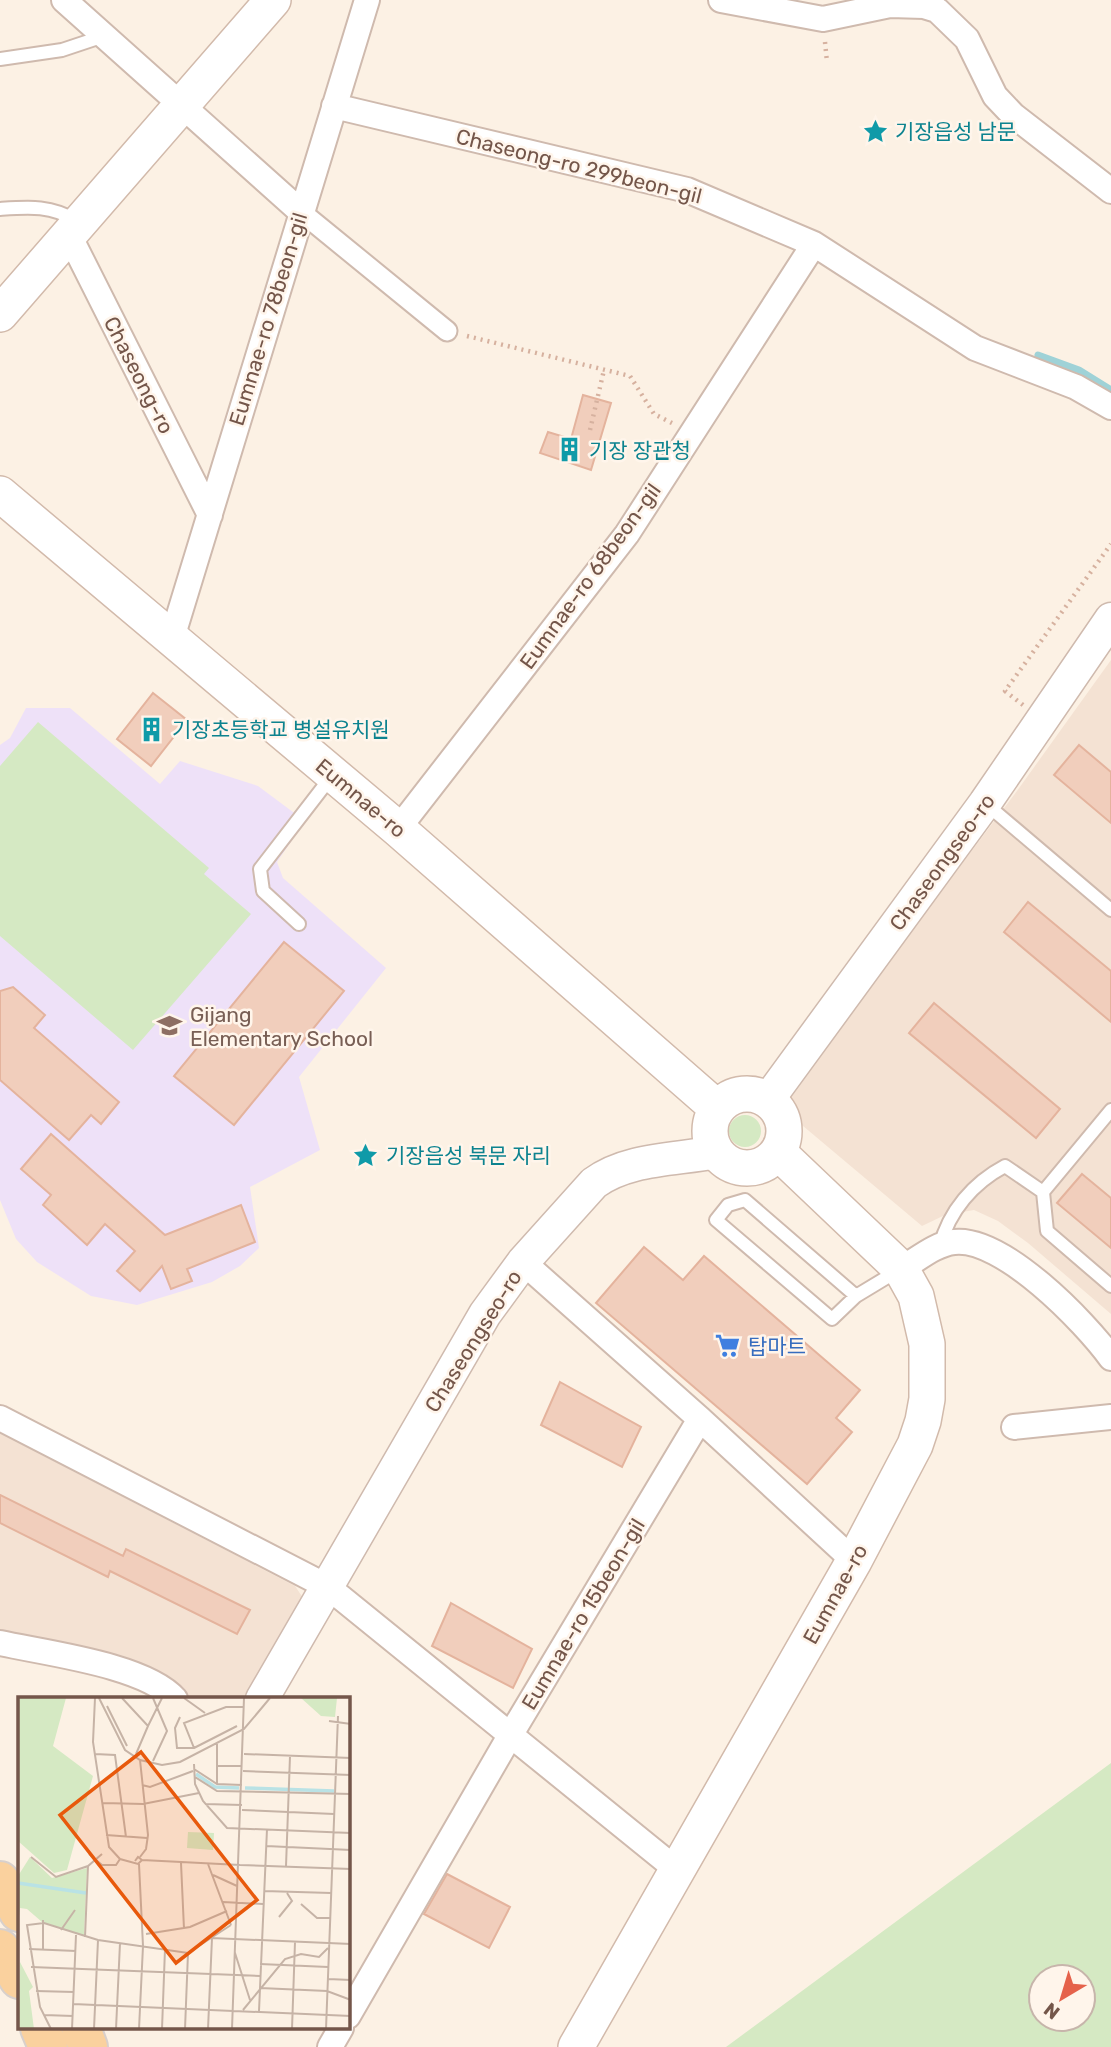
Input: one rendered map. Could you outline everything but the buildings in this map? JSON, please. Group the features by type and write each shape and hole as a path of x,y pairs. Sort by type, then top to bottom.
{"main road":[{"path":"0,314 273,0"},
{"name":"Eumnae-ro","path":"0,494 334,774 717,1108"},
{"path":"744,1093 761,1096 767,1101 775,1107 783,1123 783,1139 778,1152 768,1164 754,1168 729,1164 716,1152 710,1137 711,1122 717,1108 729,1097 744,1093"},
{"name":"Eumnae-ro","path":"576,2047 854,1561 915,1445 927,1399 929,1369 924,1320 901,1269 778,1152"},
{"path":"0,1881 18,1910"},
{"path":"0,1949 18,1977"},
{"path":"41,2030 48,2047"},
{"path":"81,2030 88,2047"}],"street":[{"path":"64,0 300,211 447,331"},
{"name":"Eumnae-ro 78beon-gil","path":"172,638 300,211 367,0"},
{"path":"721,0 823,19 890,5 942,5 967,39 995,96 1013,115 1111,191"},
{"name":"Chaseong-ro 299beon-gil","path":"334,106 687,190 814,244 975,348 1076,387 1111,407"},
{"name":"Chaseong-ro","path":"74,229 210,515"},
{"name":"Eumnae-ro 68beon-gil","path":"398,829 627,534 814,244"},
{"name":"Chaseongseo-ro","path":"767,1101 985,803 1111,619"},
{"name":"Chaseongseo-ro","path":"263,1697 485,1314 523,1262 594,1183 607,1173 645,1163 716,1152"},
{"path":"901,1269 939,1247 954,1242 972,1243 991,1251 1033,1279 1073,1312 1111,1358"},
{"path":"523,1262 701,1419 854,1561"},
{"path":"1014,1427 1111,1417"},
{"path":"0,1418 328,1587 677,1870"},
{"name":"Eumnae-ro 15beon-gil","path":"350,2013 511,1734 701,1419"},
{"path":"0,1643 129,1672 154,1683 172,1697"},
{"path":"330,2047 340,2030"}],"lane":[{"path":"0,59 62,50 104,36"},
{"path":"0,209 46,208 63,213 74,229"},
{"path":"299,923 263,891 260,869 334,774"},
{"path":"985,803 1111,910"},
{"path":"1111,1110 1043,1192 1047,1231 1111,1286"},
{"path":"939,1247 946,1224 981,1179 1005,1166 1043,1192"},
{"path":"856,1296 745,1200 729,1205 716,1220 832,1319 856,1296 901,1269"}],"path":[{"path":"447,331 630,376 654,414 692,433"},
{"path":"590,430 604,370"},
{"path":"1043,720 1005,691 1111,544"}],"shaded area":[{"path":"1111,660 1111,1314 998,1221 974,1210 945,1215 922,1226 790,1115 792,1088 1017,791"},
{"name":"Gijang Elementary School","path":"26,708 70,708 160,784 180,761 258,786 305,821 277,862 283,878 386,968 299,1077 320,1150 250,1187 259,1248 240,1266 212,1282 137,1305 91,1296 37,1262 16,1239 0,1200 0,745 10,738"},
{"path":"0,1433 295,1586 303,1598 249,1697 188,1697 179,1689 123,1660 0,1630"}],"green space":[{"path":"38,722 209,868 204,874 251,914 133,1050 0,936 0,766"},
{"path":"745,1115 756,1120 761,1131 756,1142 745,1147 734,1142 729,1131 734,1120"},
{"path":"1111,1763 1111,2047 726,2047"}],"waterway":[{"path":"1038,355 1079,370 1111,390"}],"place":[{"name":"기장읍성 남문","path":"875,131"},
{"name":"기장 장관청","path":"569,450"},
{"name":"기장초등학교 병설유치원","path":"152,729"},
{"name":"Gijang Elementary School","path":"170,1026"},
{"name":"기장읍성 북문 자리","path":"366,1155"},
{"name":"탑마트","path":"728,1346"}]}
